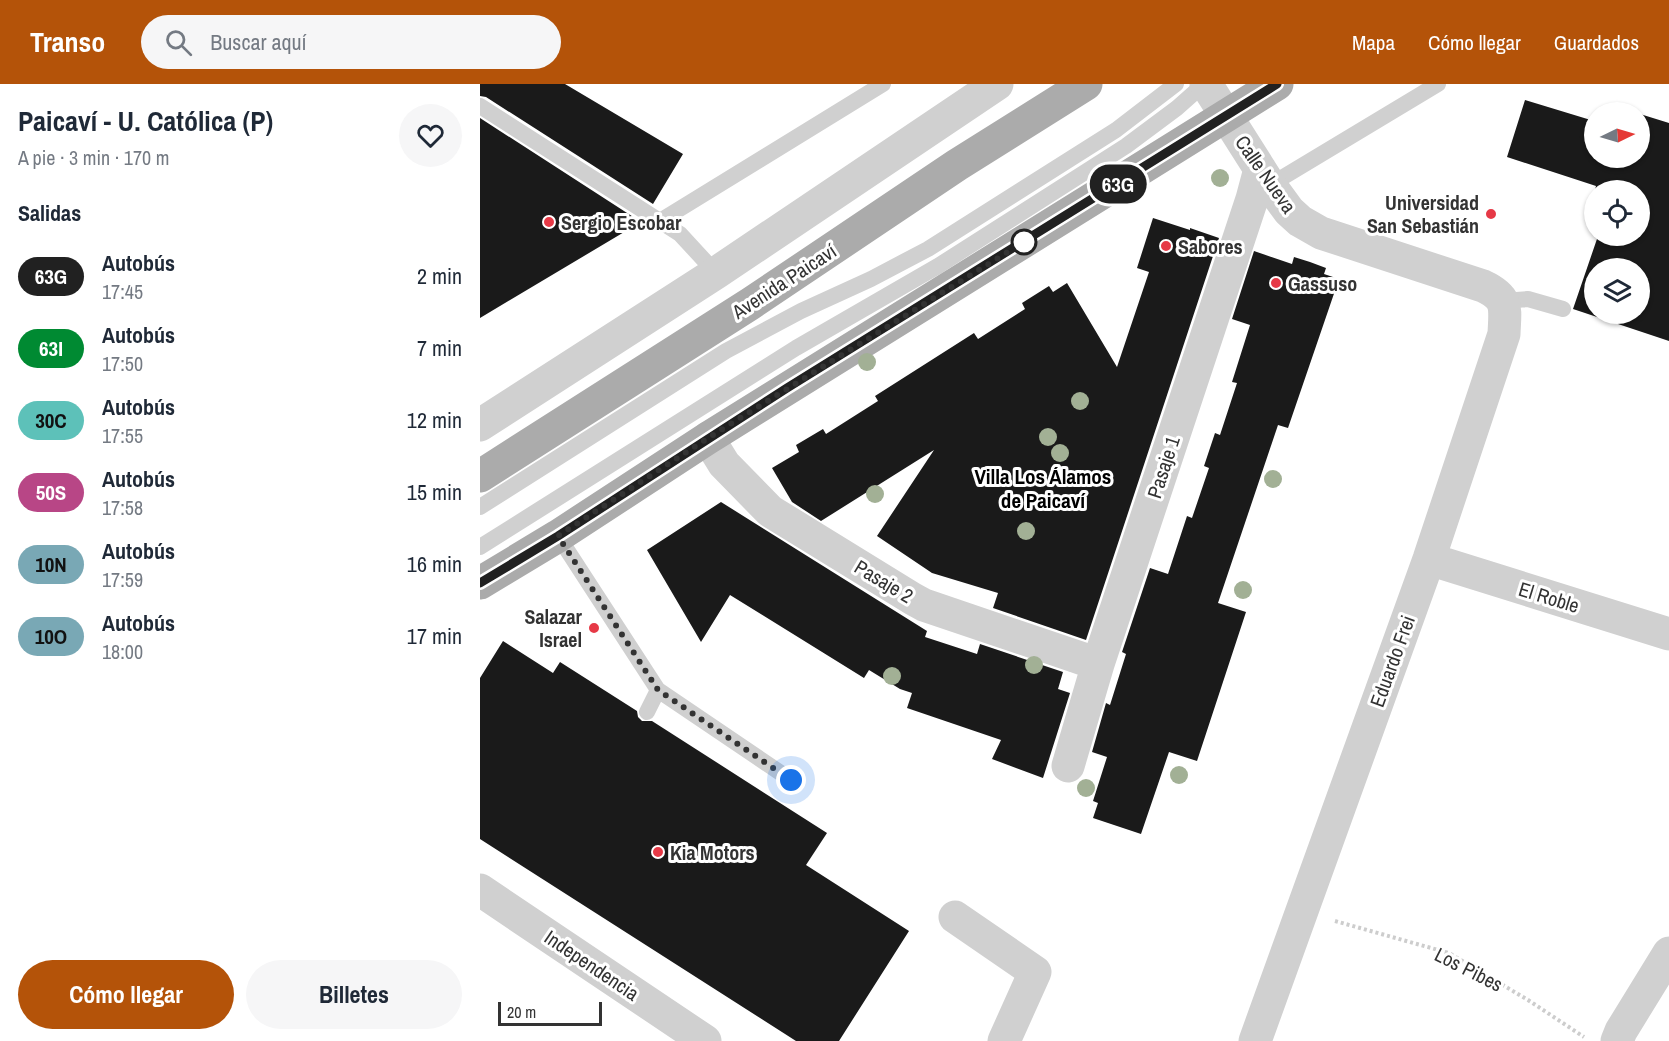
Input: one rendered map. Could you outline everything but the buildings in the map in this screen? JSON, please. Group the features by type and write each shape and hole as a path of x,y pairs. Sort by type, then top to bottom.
{"main road":[{"name":"Avenida Paicaví","path":"480,476 750,304 957,165 1086,84"},
{"path":"480,583 558,536 708,438 1277,84"}],"street":[{"path":"480,425 716,273 997,84"},
{"name":"Calle Nueva","path":"1205,84 1265,177 1300,221 1321,233 1493,293"},
{"name":"Pasaje 1","path":"1068,766 1098,664 1252,199 1265,177"},
{"name":"Eduardo Frei","path":"1255,1041 1429,559 1504,334 1505,315 1493,293"},
{"name":"Pasaje 2","path":"708,438 724,464 770,511 913,599 924,605 1098,664"},
{"name":"El Roble","path":"1429,559 1669,634"},
{"name":"Independencia","path":"480,890 705,1041"},
{"path":"955,917 1035,972 1004,1041"},
{"path":"1617,1041 1669,953"}],"lane":[{"path":"660,220 883,84"},
{"path":"480,507 726,351 801,311 871,279 928,249 1116,130 1176,84"},
{"path":"480,547 796,348 938,266 1126,146 1205,84"},
{"path":"1265,177 1437,84"},
{"path":"480,106 680,234 716,273"},
{"path":"1493,293 1528,299 1563,309"},
{"path":"558,536 658,690 791,780"},
{"path":"647,712 658,690"}],"path":[{"name":"Los Pibes","path":"1303,911 1449,953 1528,1000 1590,1041"}],"bus line":[{"name":"63G","path":"480,583 558,536 787,388 1277,84"}],"place":[{"name":"Universidad San Sebastián","path":"1491,214"},
{"name":"Sergio Escobar","path":"549,222"},
{"name":"Sabores","path":"1166,246"},
{"name":"Gassuso","path":"1276,283"},
{"name":"Salazar Israel","path":"594,628"},
{"name":"Kia Motors","path":"658,852"}],"district":[{"name":"Villa Los Álamos de Paicaví","path":"1043,488"}],"route":[{"path":"791,780 658,690 558,536 708,438 1024,242"}]}
